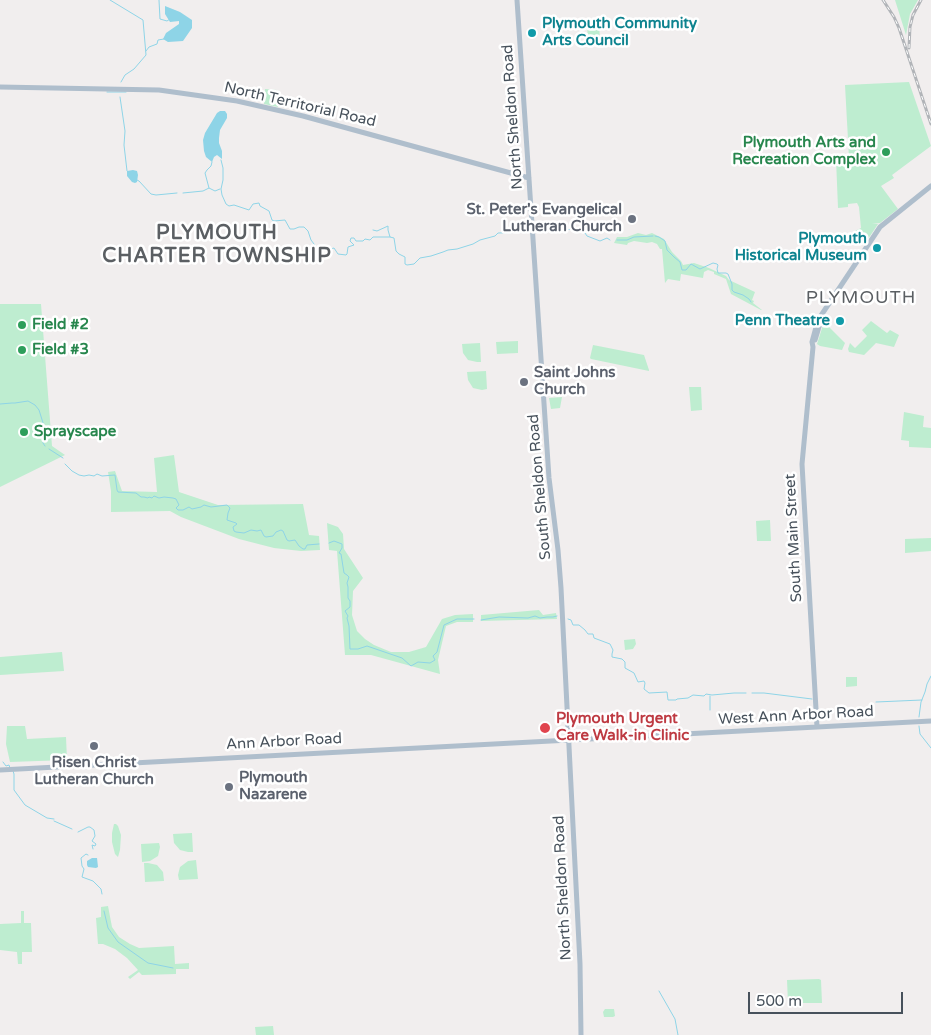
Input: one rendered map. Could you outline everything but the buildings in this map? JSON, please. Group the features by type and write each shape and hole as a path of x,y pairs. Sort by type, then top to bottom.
{"main road":[{"name":"North Sheldon Road","path":"518,0 534,232"},
{"name":"North Territorial Road","path":"0,87 159,90 237,101 303,116 529,178"},
{"name":"South Main Street","path":"818,727 802,464 812,348 822,315 880,227 931,186"},
{"name":"South Sheldon Road","path":"534,232 549,478 560,564 569,740"},
{"name":"West Ann Arbor Road","path":"569,740 931,721"},
{"name":"North Sheldon Road","path":"569,740 582,1035"},
{"name":"Ann Arbor Road","path":"6,770 569,740"}],"green space":[{"path":"895,0 918,0 910,14 906,35"},
{"path":"599,20 600,45 588,46 587,21"},
{"name":"Plymouth Arts and Recreation Complex","path":"909,82 931,146 892,175 894,178 881,186 898,209 880,223 872,224 878,224 863,245 849,235 861,228 857,203 848,204 848,207 838,208 836,159 849,158 845,85"},
{"path":"265,89 277,90 278,107 264,104"},
{"path":"638,233 646,235 652,233 664,239 683,265 694,263 709,268 755,292 752,300 754,301 753,303 762,310 731,294 726,279 708,270 704,272 703,278 681,274 680,281 668,279 665,283 662,249 657,244 634,241 627,245 614,243 617,237 627,237"},
{"path":"0,304 41,304 52,446 65,455 0,487"},
{"path":"871,321 887,333 890,330 899,335 894,347 876,343 864,355 849,352 850,343 855,348 867,336 862,330"},
{"path":"824,322 845,343 842,350 817,344"},
{"path":"518,341 518,353 497,354 496,342"},
{"path":"480,343 481,362 468,360 463,353 462,344"},
{"path":"593,345 644,355 649,371 591,359"},
{"path":"486,371 487,389 473,388 468,380 467,372"},
{"path":"689,387 701,387 702,410 691,411"},
{"path":"562,397 560,408 551,409 549,398"},
{"path":"904,412 924,416 923,427 931,428 931,448 909,447 909,441 901,440"},
{"path":"174,455 179,492 218,505 303,504 309,535 319,536 320,550 301,551 274,548 239,539 170,511 111,512 111,491 108,472 115,471 122,491 157,492 154,458"},
{"path":"770,520 771,541 757,541 756,521"},
{"path":"327,523 338,527 343,534 344,549 363,578 353,591 352,615 357,631 374,645 391,652 409,652 426,647 442,619 455,615 473,614 473,622 457,622 446,626 438,660 440,674 371,655 345,655 337,551 329,550"},
{"path":"931,538 931,551 905,553 905,539"},
{"path":"539,610 543,615 556,613 557,619 481,621 481,615"},
{"path":"635,639 636,644 633,649 625,650 624,640"},
{"path":"62,652 64,671 0,675 0,657"},
{"path":"846,677 857,677 857,686 846,687"},
{"path":"7,726 25,726 27,739 66,737 67,760 10,762 6,744"},
{"path":"114,824 118,826 121,835 118,857 115,854 112,842"},
{"path":"192,833 193,852 180,850 174,843 173,834"},
{"path":"159,843 158,856 150,861 142,862 141,844"},
{"path":"196,860 198,879 179,880 180,867 188,861"},
{"path":"144,863 157,865 163,872 164,881 145,882"},
{"path":"108,906 112,927 119,937 139,948 174,946 175,964 189,963 189,969 176,969 176,974 142,975 139,972 130,979 128,977 138,970 115,949 98,944 96,918 101,917 101,907"},
{"path":"21,911 24,911 24,923 31,923 32,952 22,952 22,964 18,964 17,952 0,950 0,924 21,923"},
{"path":"787,980 821,980 822,1003 788,1003"},
{"path":"605,1009 614,1009 615,1016 604,1017 603,1012"},
{"path":"273,1026 274,1035 256,1035 255,1027"}],"water":[{"path":"165,6 180,12 192,20 192,28 183,41 168,42 163,39 166,33 179,24 179,21 170,22 165,14"},
{"path":"220,111 225,111 227,114 227,118 220,130 219,138 222,159 217,155 212,162 206,157 203,140 205,133"},
{"path":"127,171 137,171 138,175 137,182 135,183 127,176"},
{"path":"97,858 98,867 88,867 87,861"}],"waterway":[{"path":"110,0 143,20 146,55 134,69 125,75 121,82"},
{"path":"159,0 160,19 167,21 170,19"},
{"path":"146,51 149,47 157,44 158,40 164,39"},
{"path":"107,92 126,92"},
{"path":"120,97 128,172"},
{"path":"221,160 223,168 221,189 226,204 249,210 253,204 259,203 260,206 269,211 272,220 285,220 290,229 304,227 317,248 321,247 327,250 334,248 338,254 346,255 348,247 354,245 350,241 351,238 354,238 356,241 363,241 365,239 370,240 373,237 390,237"},
{"path":"209,188 205,173 212,162"},
{"path":"137,180 151,194 177,193"},
{"path":"183,193 203,191 209,188 215,191 220,189"},
{"path":"373,230 377,231 388,226 390,237 394,238 396,251 405,257 405,264 407,265 414,264 420,258 473,244 495,236 498,233 529,232"},
{"path":"539,232 555,229 573,229 600,241 607,238 610,240"},
{"path":"617,240 653,236"},
{"path":"655,236 665,241 667,250 680,262 682,270 686,270 691,264 700,269 713,263 717,264 718,273 728,274 732,290 743,295 751,302"},
{"path":"0,404 28,401 35,405 39,410 44,426 43,443 45,446"},
{"path":"49,449 63,458"},
{"path":"65,464 79,475 115,475 118,492 136,493 141,497 148,498 154,496 176,499 179,505 176,508 178,510 189,507 192,509 204,505 211,507 227,505 230,508 227,520 237,524 233,527 236,532 244,533 251,530 261,530 266,537 273,536 281,530 287,540 295,540 303,549 307,545 319,544"},
{"path":"329,543 334,541 342,544 339,553 341,554 344,573 349,577 347,583 350,607 345,611 348,616 350,649 367,646 402,658 411,666 418,662 430,663 435,660 433,656 437,652 444,625 457,619 474,619"},
{"path":"481,620 499,617 528,618 535,616 540,618 557,616"},
{"path":"568,619 571,620 573,625 579,625 588,634 593,634 594,638 610,644 613,650 612,657 622,659 625,662 625,668 634,673 638,682 644,681 644,689 649,693 667,692 668,700 688,698 693,695 746,693"},
{"path":"919,717 921,702 931,676"},
{"path":"752,693 812,699"},
{"path":"710,696 710,710"},
{"path":"876,702 922,700"},
{"path":"919,726 920,734 931,748"},
{"path":"3,762 6,766 9,765 10,768"},
{"path":"13,771 14,790 25,805 47,818 54,819"},
{"path":"54,821 72,829"},
{"path":"78,832 88,827 94,830 95,836 92,841 96,844 95,846 92,845 93,849"},
{"path":"88,855 86,854 81,858 84,869 82,877 93,881 101,889 102,894"},
{"path":"104,911 108,928 118,942 148,963 173,968"},
{"path":"659,991 675,1019 678,1035"}],"railway":[{"path":"883,0 899,28 931,124"},
{"path":"909,48 910,27 913,15 921,0"}],"place":[{"name":"Plymouth Community Arts Council","path":"532,33"},
{"name":"Plymouth Arts and Recreation Complex","path":"886,152"},
{"name":"St. Peter's Evangelical Lutheran Church","path":"632,219"},
{"name":"Plymouth Historical Museum","path":"877,248"},
{"name":"Penn Theatre","path":"840,321"},
{"name":"Field #2","path":"22,325"},
{"name":"Field #3","path":"22,350"},
{"name":"Saint Johns Church","path":"524,382"},
{"name":"Sprayscape","path":"24,432"},
{"name":"Plymouth Urgent Care Walk-in Clinic","path":"545,728"},
{"name":"Risen Christ Lutheran Church","path":"94,746"},
{"name":"Plymouth Nazarene","path":"229,787"}],"district":[{"name":"PLYMOUTH CHARTER TOWNSHIP","path":"217,246"},
{"name":"PLYMOUTH","path":"861,298"}]}
